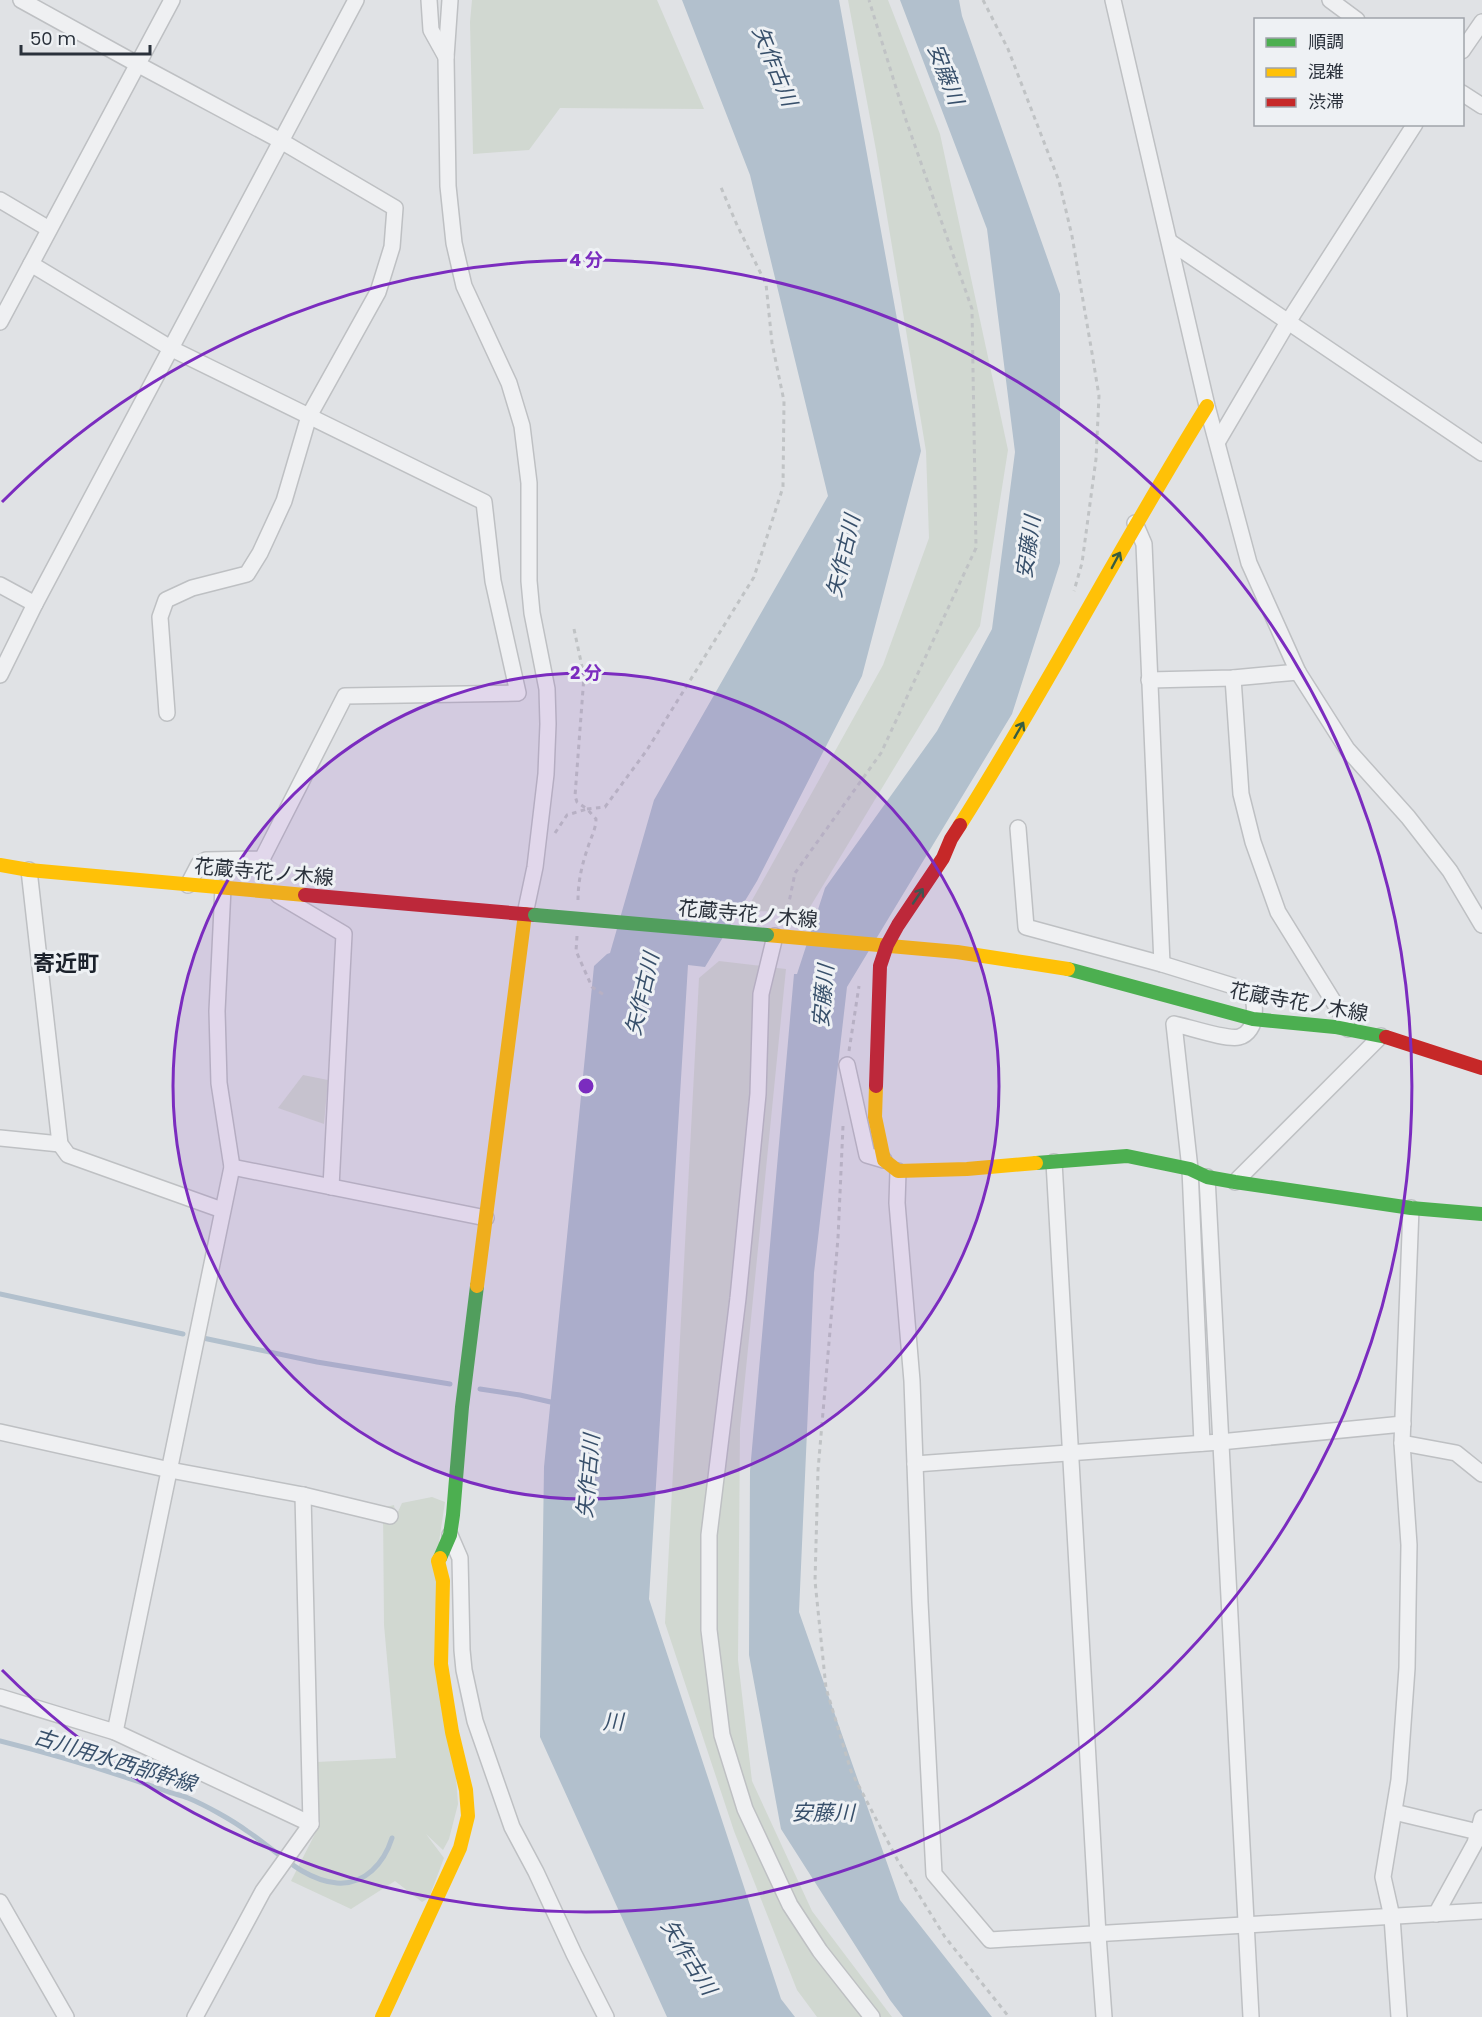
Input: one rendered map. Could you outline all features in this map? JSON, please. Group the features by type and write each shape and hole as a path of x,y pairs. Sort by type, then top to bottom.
{"street":[{"path":"21,0 281,141 395,208 392,247 378,292 309,416 284,501 260,553 247,574 192,588 166,600 160,617 167,713"},
{"path":"0,322 172,0"},
{"path":"0,675 35,604 356,0"},
{"path":"429,0 431,30 446,57"},
{"path":"382,2017 460,1848 468,1816 466,1790 452,1732 441,1664 443,1581 438,1561 450,1535 486,1218 530,915 546,774 548,724 547,689 532,614 529,581 530,483 522,426 509,383 464,286 454,243 448,186 446,57 450,0"},
{"path":"1113,0 1207,406 1249,563 1299,672 1347,750 1408,816 1450,871 1482,925"},
{"path":"1330,0 1354,18"},
{"path":"1464,48 1482,22"},
{"path":"1464,94 1482,106"},
{"path":"1218,441 1288,322 1414,126"},
{"path":"0,200 49,230"},
{"path":"1170,242 1482,453"},
{"path":"31,264 172,349 484,502 493,580 518,693 345,696 262,859 206,860 199,864 188,885"},
{"path":"884,1160 876,1117 879,966 882,945 943,858 951,839 1007,751 1116,562 1135,523 1207,406"},
{"path":"1135,523 1144,544 1162,964"},
{"path":"0,585 35,604"},
{"path":"1149,680 1233,678 1299,672"},
{"path":"1233,678 1241,794 1253,842 1278,912 1343,1017 1348,1029"},
{"path":"1018,828 1026,927 1162,964 1246,990 1252,995 1254,1019 1251,1028 1241,1037 1230,1037 1174,1024 1190,1169 1202,1443"},
{"name":"花蔵寺花ノ木線","path":"0,865 29,870 188,885 882,945 996,957 1069,969 1143,987 1254,1019 1348,1029 1381,1036 1482,1068"},
{"path":"29,870 60,1143 68,1155 222,1210"},
{"path":"116,1732 232,1167 219,1083 217,1011 223,888"},
{"path":"275,893 344,934 331,1187"},
{"path":"775,936 760,994 757,1106 738,1298 709,1535 709,1630 722,1735 745,1809 790,1905 820,1951 872,2017"},
{"path":"1235,1182 1381,1036"},
{"path":"847,1065 867,1155 884,1160 898,1171 967,1169 1127,1156 1190,1169 1207,1177 1235,1182 1411,1208 1482,1214"},
{"path":"0,1138 60,1143"},
{"path":"1054,1162 1104,2017"},
{"path":"232,1167 486,1218"},
{"path":"898,1171 897,1203 912,1381 934,1874 990,1940 1482,1911"},
{"path":"1207,1177 1251,2017"},
{"path":"1399,2017 1392,1917 1383,1877 1399,1780 1407,1668 1409,1545 1402,1443 1411,1208"},
{"path":"915,1464 1220,1442 1403,1424"},
{"path":"0,1432 170,1470 303,1495 390,1516"},
{"path":"1402,1443 1456,1453 1482,1474"},
{"path":"195,2017 263,1892 311,1824 303,1495"},
{"path":"450,1535 460,1558 464,1670 475,1721 512,1827 606,2017"},
{"path":"0,1697 116,1732 311,1824"},
{"path":"1394,1812 1480,1825 1474,1842 1436,1914"},
{"path":"0,1902 66,2017"}],"path":[{"path":"775,936 795,873 881,753 976,548 972,309 906,120 869,0"},
{"path":"983,0 1008,49 1059,181 1072,236 1099,396 1096,459 1082,563 1073,593"},
{"path":"551,840 567,815 605,807 647,750 754,577 783,487 784,401 772,343 766,284 720,184"},
{"path":"574,629 584,676 574,796 577,802 596,819 579,879 578,901"},
{"path":"577,935 576,951 592,987 604,995"},
{"path":"847,1065 858,988 863,977"},
{"path":"843,1123 838,1238 818,1470 815,1581 826,1688 851,1771 898,1861 945,1937 1009,2017"}],"shaded area":[{"path":"472,0 657,0 704,109 560,108 529,150 473,154 470,22"},
{"path":"848,0 888,0 940,134 1008,450 980,626 807,912 746,911 883,665 929,538 926,451 876,150"},
{"path":"719,961 786,969 740,1429 738,1660 752,1781 812,1911 892,2017 817,2017 797,1990 734,1831 665,1623 699,978"},
{"path":"303,1075 328,1080 324,1124 278,1108"},
{"path":"432,1497 445,1502 439,1542 458,1804 449,1839 443,1850 426,1834 444,1858 429,1898 422,1902 395,1881 351,1909 291,1881 319,1826 317,1762 396,1758 384,1625 383,1508 394,1505 396,1516 402,1503"}],"water":[{"path":"682,0 839,0 921,451 862,676 757,881 705,967 688,965 649,1599 781,1999 795,2017 667,2017 540,1737 544,1467 594,966 610,953 654,800 828,496 750,175"},
{"name":"安藤川","path":"900,0 959,0 962,16 1060,294 1060,563 1012,714 847,987 814,1273 799,1612 900,1900 992,2017 903,2017 890,2000 781,1829 749,1655 750,1471 794,974 797,974 825,888 937,731 992,629 1015,452 987,229"}],"waterway":[{"path":"0,1294 183,1334"},
{"path":"203,1338 317,1362 450,1384"},
{"path":"480,1389 555,1403"},
{"name":"古川用水西部幹線","path":"0,1741 84,1764 188,1798 234,1822 289,1863 324,1881 347,1883 365,1876 384,1856 392,1838"}],"traffic: fast":[{"path":"535,915 767,935"},
{"path":"1068,969 1253,1019 1335,1027 1386,1037"},
{"path":"1036,1163 1127,1156 1190,1169 1207,1177 1235,1182 1411,1208 1482,1214"},
{"path":"440,1558 450,1535 453,1515 462,1407 477,1286"}],"traffic: slow":[{"path":"960,825 1207,406"},
{"path":"0,865 29,870 305,895"},
{"path":"477,1286 525,914"},
{"path":"767,935 957,952 1068,969"},
{"path":"876,1086 875,1117 884,1160 898,1171 967,1169 1036,1163"},
{"path":"382,2017 460,1848 468,1816 466,1790 452,1732 441,1664 443,1581 438,1561 440,1558"}],"traffic: jam":[{"path":"876,1086 880,966 887,945 898,925 943,858 960,825"},
{"path":"305,895 535,915"},
{"path":"1386,1037 1482,1068"}],"district":[{"name":"寄近町","path":"66,963"}],"water label":[{"name":"矢作古川","path":"775,66"},
{"name":"矢作古川","path":"843,556"},
{"name":"矢作古川","path":"642,994"},
{"name":"矢作古川","path":"588,1476"},
{"name":"川","path":"613,1721"},
{"name":"矢作古川","path":"689,1957"}]}
